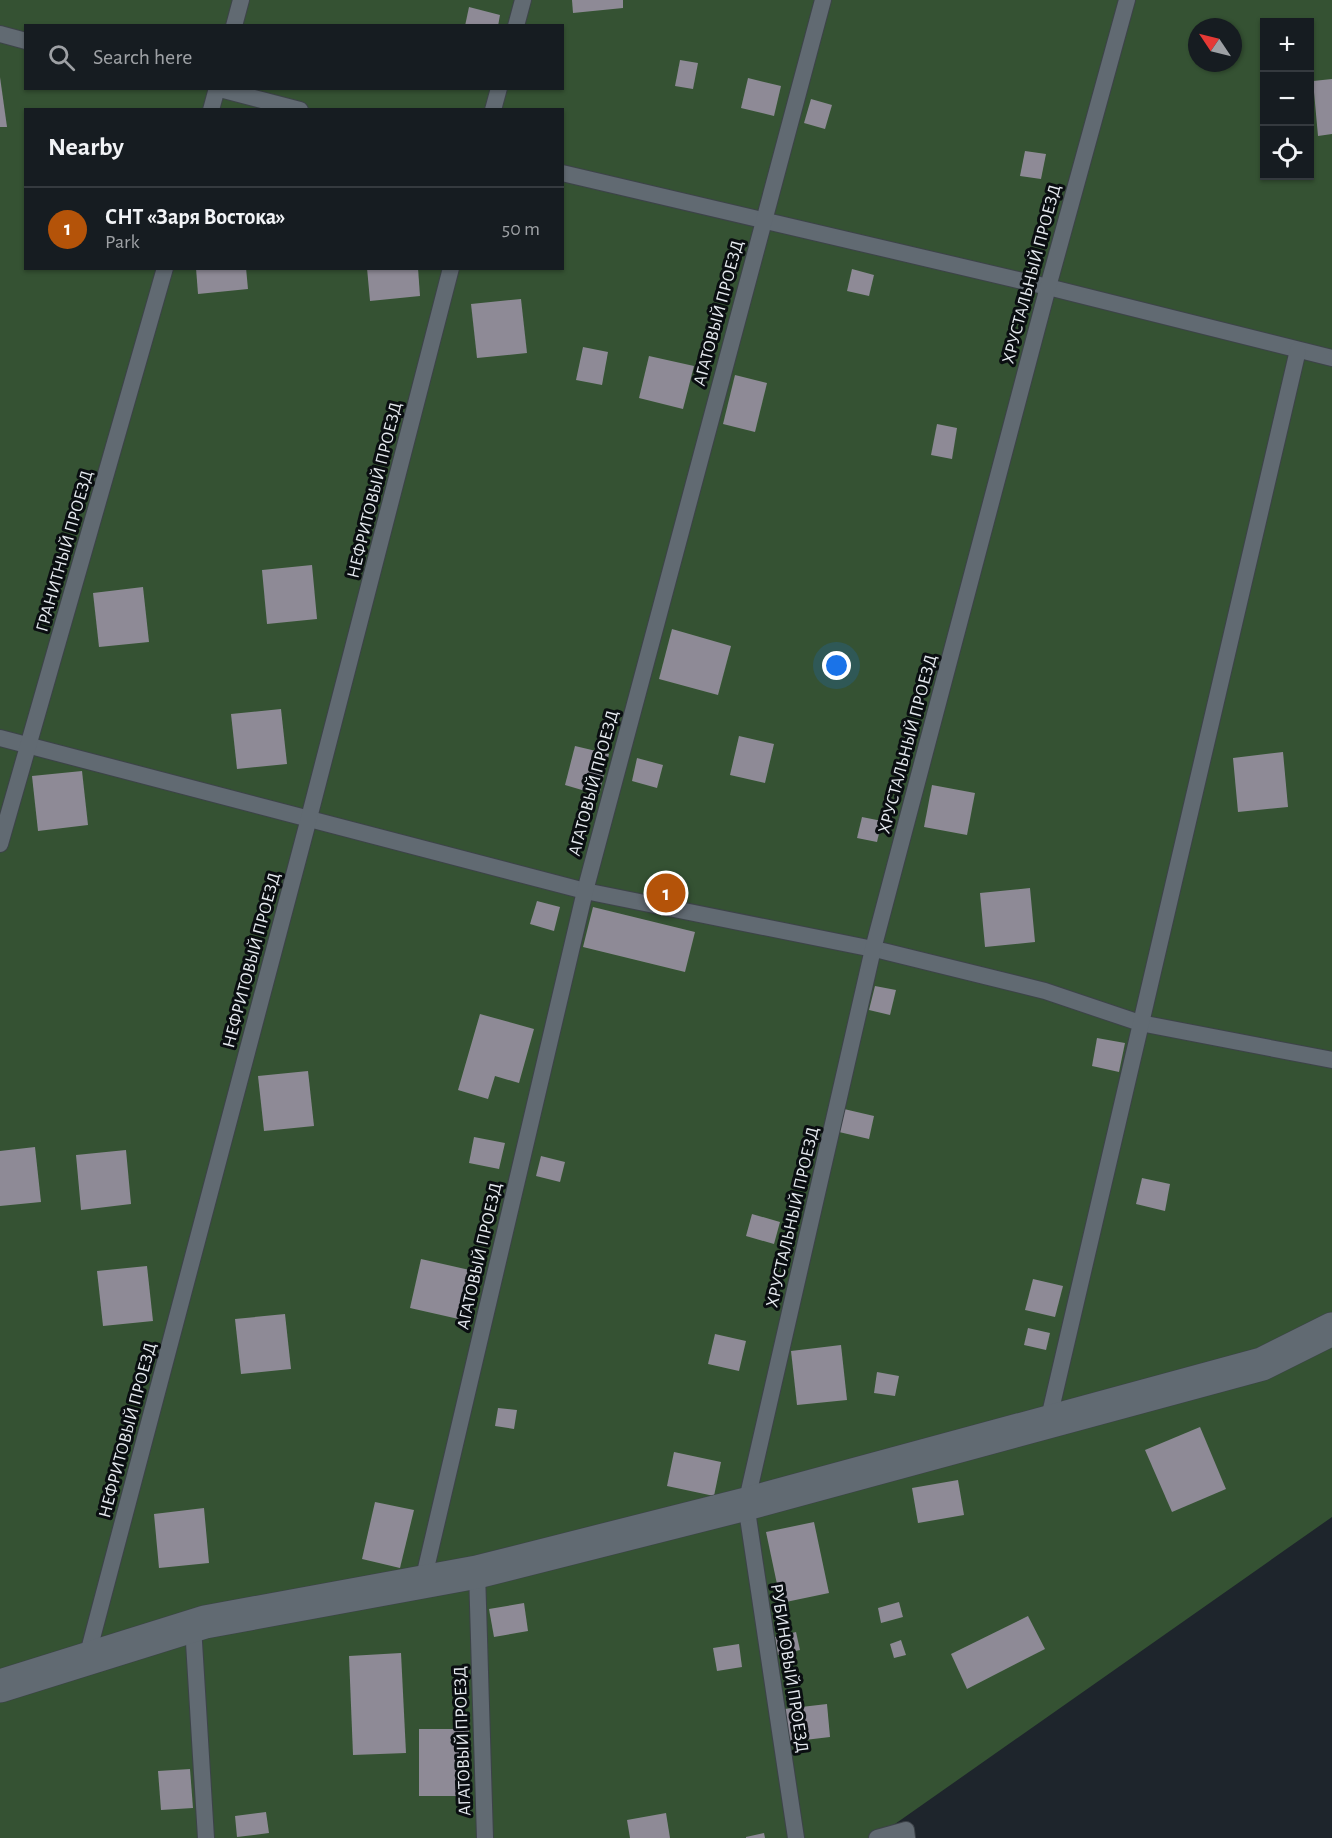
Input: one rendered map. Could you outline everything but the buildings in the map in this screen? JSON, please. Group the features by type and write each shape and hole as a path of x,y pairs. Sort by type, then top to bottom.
{"street":[{"path":"0,1686 192,1626 477,1572 746,1504 1262,1364 1332,1329"}],"lane":[{"path":"234,24 240,0"},
{"path":"517,24 523,0"},
{"name":"АГАТОВЫЙ ПРОЕЗД","path":"423,1581 585,891 823,0"},
{"name":"ХРУСТАЛЬНЫЙ ПРОЕЗД","path":"746,1504 873,949 1048,287 1127,0"},
{"path":"0,34 24,40"},
{"path":"212,108 217,90"},
{"path":"221,90 292,108"},
{"path":"494,108 498,90"},
{"path":"564,173 1048,287 1332,358"},
{"name":"ГРАНИТНЫЙ ПРОЕЗД","path":"0,844 164,270"},
{"name":"НЕФРИТОВЫЙ ПРОЕЗД","path":"86,1661 309,818 450,270"},
{"path":"1048,1422 1298,350"},
{"path":"0,738 585,891 873,949 1045,991 1140,1023 1332,1060"},
{"name":"РУБИНОВЫЙ ПРОЕЗД","path":"746,1504 796,1838"},
{"name":"АГАТОВЫЙ ПРОЕЗД","path":"477,1572 485,1838"},
{"path":"192,1626 206,1838"},
{"path":"877,1838 906,1830 908,1838"}],"green space":[{"path":"0,0 1332,0 1332,1517 875,1838 0,1838"}],"place":[{"name":"СНТ «Заря Востока»","path":"666,893"}]}
